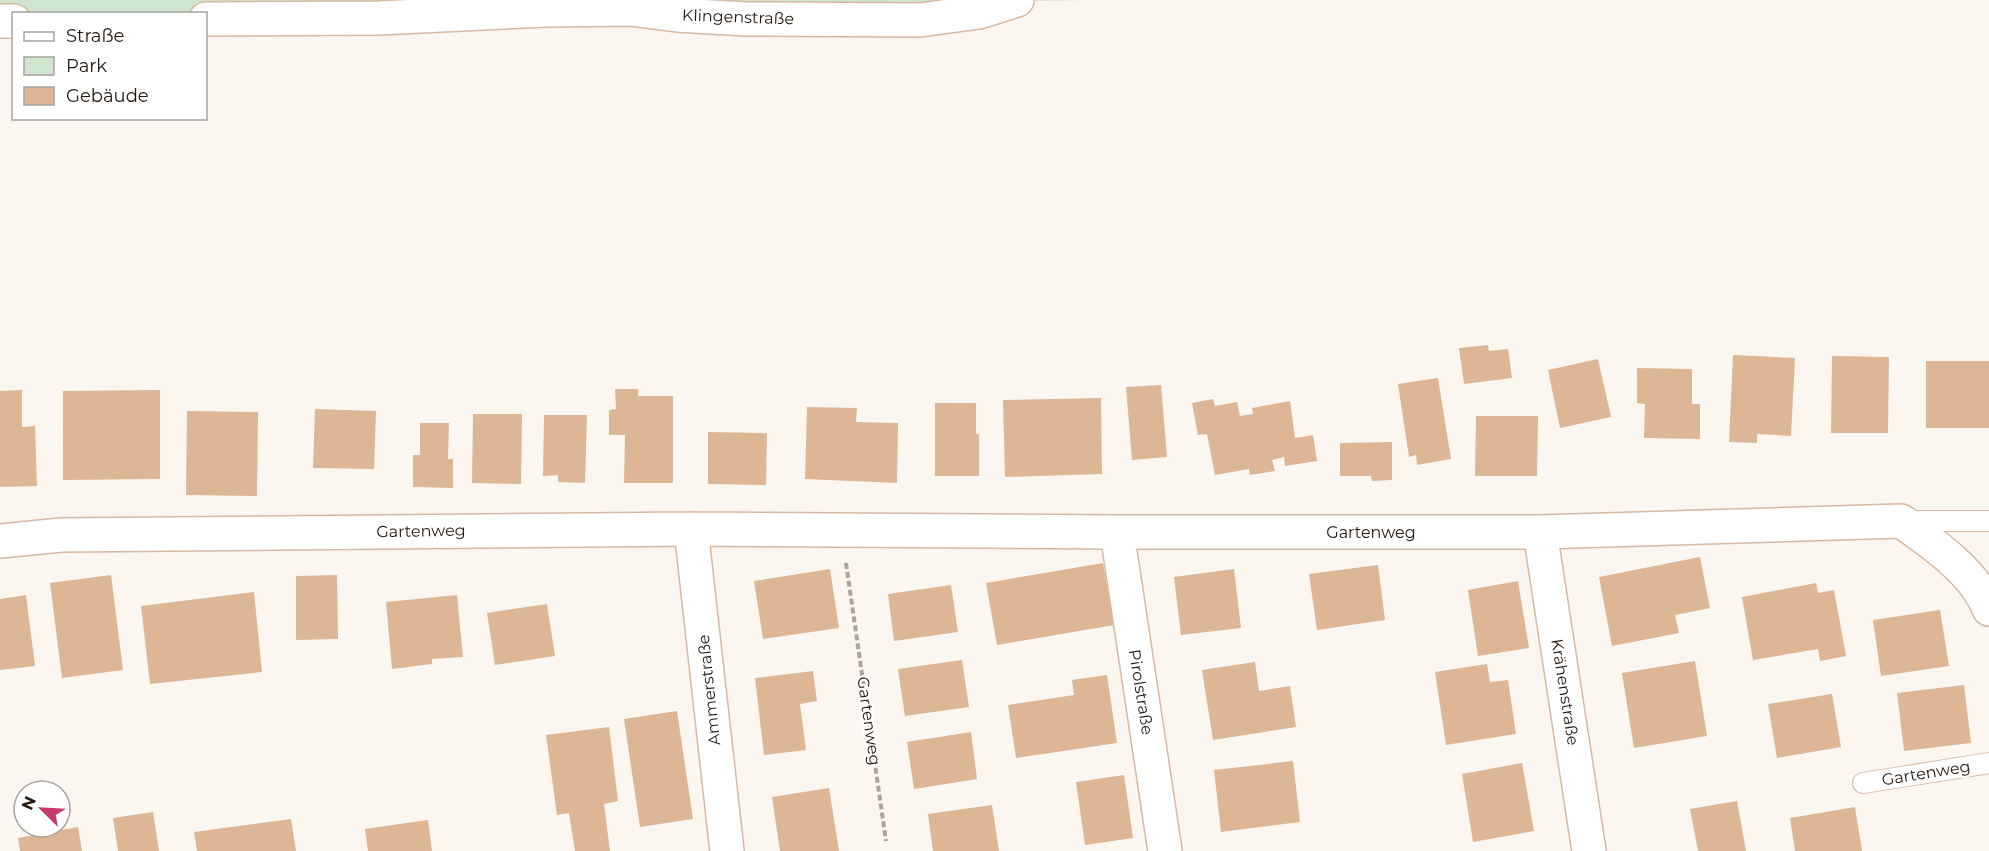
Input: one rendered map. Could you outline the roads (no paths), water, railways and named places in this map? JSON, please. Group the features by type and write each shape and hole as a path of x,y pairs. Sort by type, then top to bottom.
{"street":[{"name":"Klingenstraße","path":"207,20 379,18 630,9 677,15 746,19 920,20 979,12 1017,0"},
{"name":"Gartenweg","path":"0,541 61,535 691,529 1540,532 1901,520"},
{"path":"1901,520 1945,553 1984,594 1989,609"},
{"name":"Ammerstraße","path":"691,529 727,851"},
{"name":"Pirolstraße","path":"1117,532 1165,851"},
{"name":"Krähenstraße","path":"1540,532 1589,851"}],"lane":[{"name":"Gartenweg","path":"1901,520 1989,521"},
{"name":"Gartenweg","path":"1863,783 1989,763"}]}
